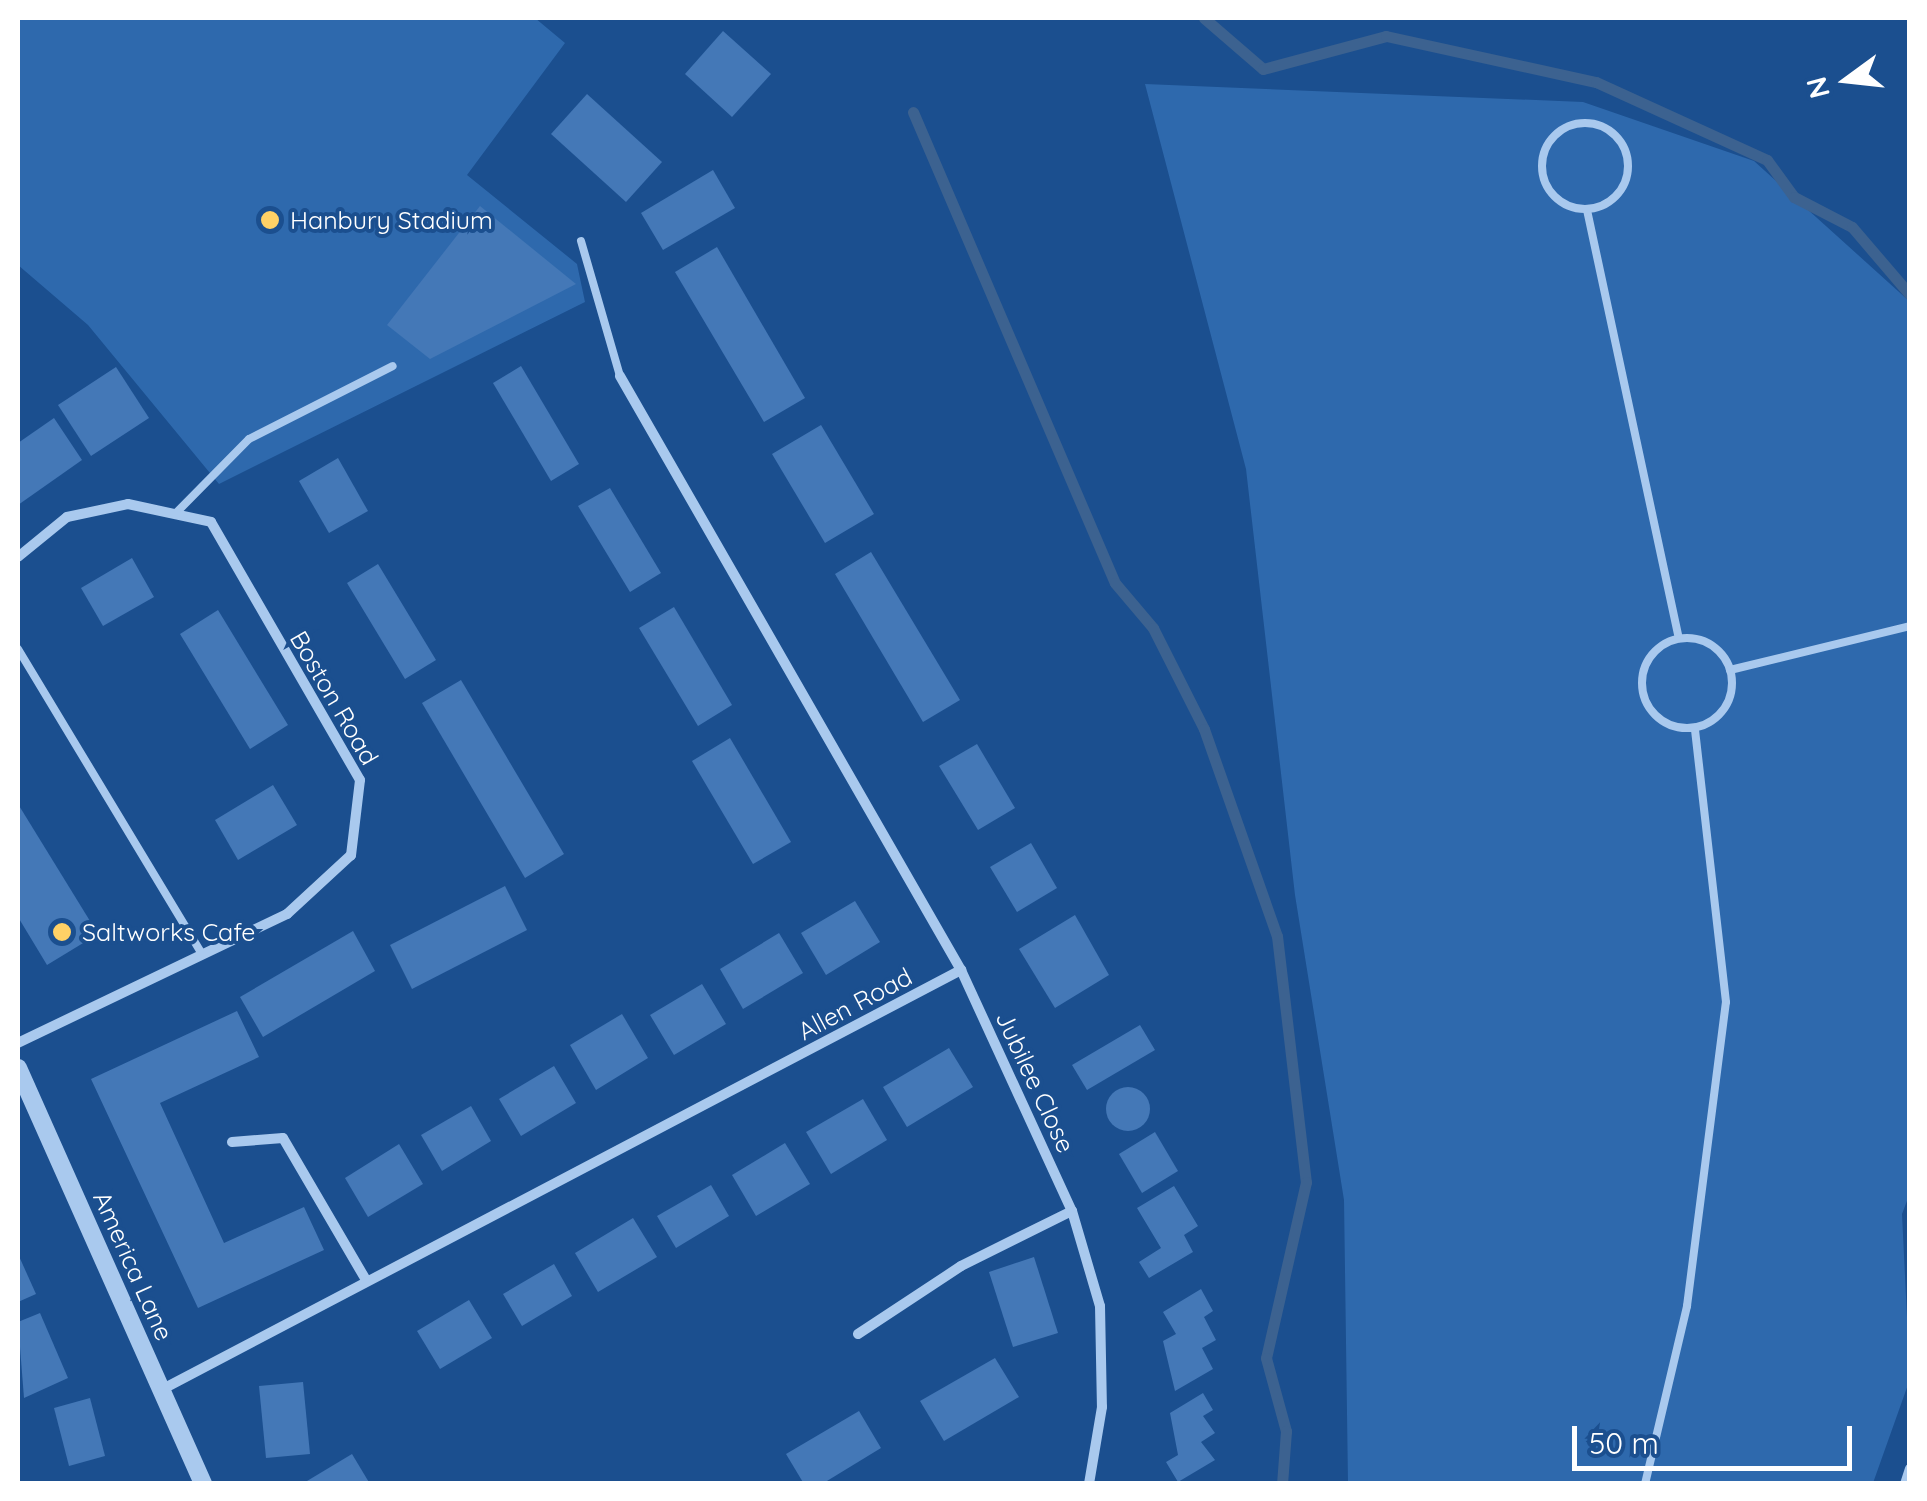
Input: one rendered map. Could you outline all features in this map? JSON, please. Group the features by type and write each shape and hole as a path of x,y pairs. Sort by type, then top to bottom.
{"street":[{"path":"620,376 961,970"},
{"name":"Boston Road","path":"18,557 67,517 128,504 210,522 360,780 351,855 287,914 18,1043"},
{"name":"Jubilee Close","path":"961,970 1072,1211 1100,1306 1102,1407 1089,1484"},
{"name":"Allen Road","path":"162,1390 961,970"},
{"name":"America Lane","path":"18,1068 204,1484"},
{"path":"232,1142 283,1138 366,1280"},
{"path":"858,1334 961,1266 1072,1211"},
{"path":"1905,1484 1910,1468"}],"lane":[{"path":"1580,123 1608,130 1628,164 1612,200 1587,210 1550,192 1542,164 1553,137 1580,123"},
{"path":"1587,210 1679,638"},
{"path":"581,241 620,376"},
{"path":"175,514 249,439 393,366"},
{"path":"1730,670 1910,626"},
{"path":"1679,638 1708,643 1730,670 1726,708 1694,728 1658,719 1643,694 1646,664 1679,638"},
{"path":"18,649 202,954"},
{"path":"1644,1484 1686,1306 1726,1002 1694,728"}],"shaded area":[{"name":"Hanbury Stadium","path":"18,18 535,18 565,43 467,175 577,264 585,302 219,484 88,325 18,265"},
{"path":"1145,84 1583,102 1754,161 1909,301 1910,1193 1902,1214 1910,1379 1873,1483 1348,1483 1344,1200 1295,895 1246,469"}],"building":[{"path":"723,31 771,74 732,117 685,74"},
{"path":"587,94 662,162 626,202 551,134"},
{"path":"713,170 735,208 663,250 641,213"},
{"path":"480,206 576,284 430,359 387,325"},
{"path":"717,247 805,398 764,422 675,272"},
{"path":"521,366 579,464 551,481 493,383"},
{"path":"116,367 149,418 91,456 58,405"},
{"path":"54,418 82,460 18,505 18,443"},
{"path":"821,425 874,514 825,543 772,454"},
{"path":"338,458 368,511 329,533 299,481"},
{"path":"610,488 661,573 630,592 578,506"},
{"path":"871,552 960,700 923,722 835,574"},
{"path":"132,558 154,597 103,626 81,588"},
{"path":"378,564 436,660 405,679 347,583"},
{"path":"674,607 732,705 698,726 639,628"},
{"path":"218,610 288,725 250,749 180,634"},
{"path":"461,680 564,854 525,878 422,703"},
{"path":"730,738 791,842 753,864 692,761"},
{"path":"977,744 1015,808 978,830 939,766"},
{"path":"273,785 297,825 238,860 215,820"},
{"path":"18,804 98,934 47,965 18,917"},
{"path":"1031,843 1057,888 1017,912 990,867"},
{"path":"505,886 527,930 412,989 390,945"},
{"path":"855,901 880,942 826,975 801,933"},
{"path":"1075,915 1109,975 1055,1008 1019,949"},
{"path":"353,931 375,971 263,1037 240,997"},
{"path":"779,933 803,973 743,1009 720,969"},
{"path":"702,984 726,1024 674,1055 650,1015"},
{"path":"237,1011 259,1057 160,1103 224,1243 304,1207 324,1250 198,1308 91,1079"},
{"path":"622,1014 648,1058 596,1090 570,1045"},
{"path":"1140,1025 1155,1050 1087,1090 1072,1065"},
{"path":"949,1048 973,1087 907,1127 883,1087"},
{"path":"554,1066 576,1103 521,1136 499,1099"},
{"path":"1128,1087 1143,1094 1150,1109 1143,1124 1128,1131 1113,1124 1106,1109 1113,1094"},
{"path":"863,1099 887,1140 831,1174 806,1132"},
{"path":"471,1106 491,1141 442,1171 421,1135"},
{"path":"1155,1132 1178,1171 1142,1193 1119,1154"},
{"path":"785,1143 810,1184 756,1216 732,1175"},
{"path":"399,1144 423,1184 368,1217 345,1178"},
{"path":"711,1185 729,1216 676,1248 657,1216"},
{"path":"1174,1186 1198,1226 1184,1235 1193,1252 1149,1278 1139,1262 1161,1248 1137,1208"},
{"path":"633,1218 657,1257 598,1292 575,1253"},
{"path":"18,1254 36,1294 18,1302"},
{"path":"1034,1257 1058,1333 1013,1347 989,1272"},
{"path":"554,1264 572,1296 522,1326 503,1294"},
{"path":"1201,1289 1213,1311 1204,1317 1216,1340 1202,1348 1213,1369 1175,1391 1163,1341 1176,1334 1163,1312"},
{"path":"469,1300 492,1338 440,1369 417,1331"},
{"path":"40,1313 68,1378 24,1398 18,1322"},
{"path":"995,1358 1019,1397 944,1441 920,1401"},
{"path":"303,1382 310,1454 266,1458 259,1386"},
{"path":"1203,1393 1213,1410 1203,1416 1215,1433 1201,1442 1215,1460 1178,1482 1166,1462 1178,1455 1170,1413"},
{"path":"90,1398 105,1456 69,1466 54,1408"},
{"path":"859,1411 881,1448 822,1484 804,1484 786,1454"},
{"path":"352,1454 370,1484 302,1484"}],"waterway":[{"path":"1204,18 1263,69 1386,36 1596,82 1767,160 1794,197 1852,227 1910,295"},
{"path":"913,112 1115,583 1153,628 1204,729 1277,936 1306,1182 1266,1358 1286,1431 1282,1484"}],"place":[{"name":"Hanbury Stadium","path":"270,220"},
{"name":"Saltworks Cafe","path":"62,932"}]}
